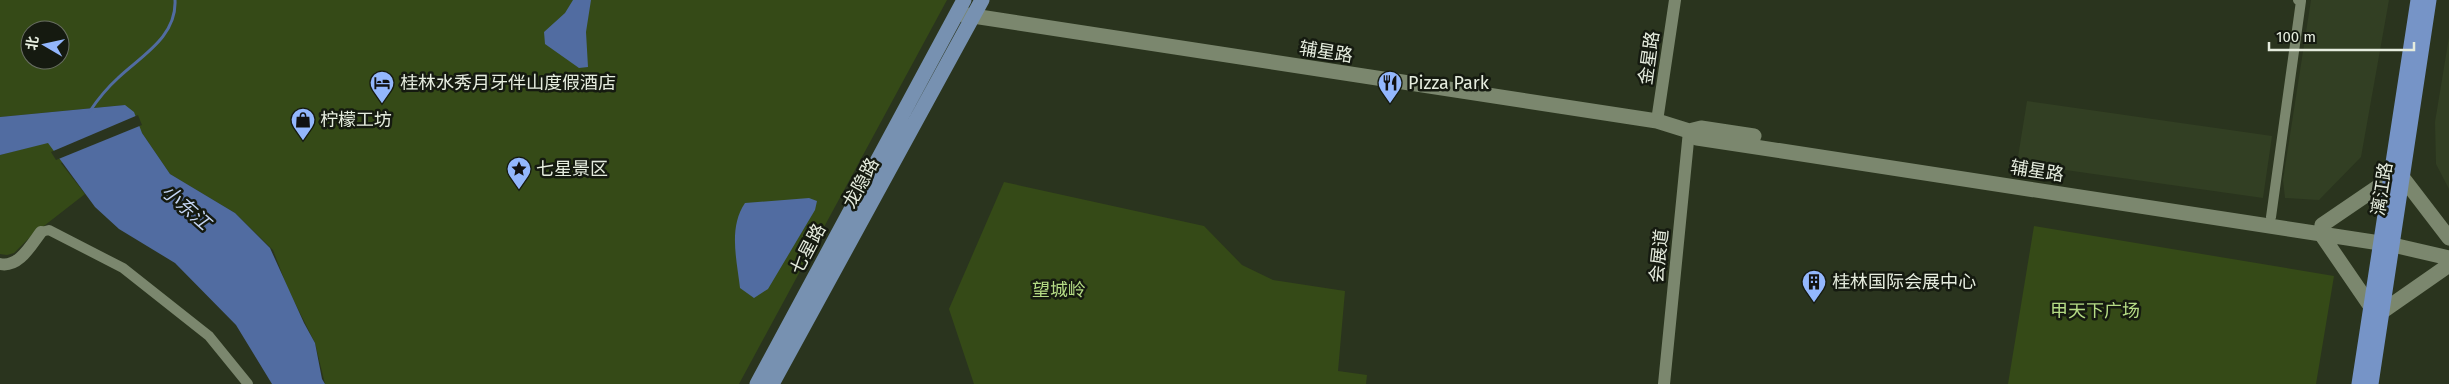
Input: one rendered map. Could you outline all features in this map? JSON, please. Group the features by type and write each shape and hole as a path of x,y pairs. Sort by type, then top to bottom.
{"highway":[{"name":"漓江路","path":"2360,384 2377,309 2388,240 2418,0"},
{"name":"漓江路","path":"2397,178 2430,0"},
{"name":"漓江路","path":"2371,384 2377,309"}],"main road":[{"name":"七星路","path":"757,384 964,0"},
{"name":"龙隐路","path":"772,384 982,0"},
{"name":"辅星路","path":"956,14 1657,121 1689,131 1698,138 2388,240"},
{"name":"辅星路","path":"1689,131 1701,128 2271,217 2321,229"},
{"path":"2449,238 2397,178 2321,229 2377,309 2449,265"},
{"path":"2388,240 2449,248"},
{"path":"2388,240 2449,258"}],"street":[{"name":"金星路","path":"1657,121 1675,0"},
{"path":"2271,217 2302,1 2298,0"},
{"name":"会展道","path":"1664,384 1689,131"},
{"path":"0,264 10,264 19,259 41,232 49,230 123,268 209,336 248,384"}],"shaded area":[{"path":"2311,0 2389,0 2361,157 2319,200 2285,198 2283,180"},
{"path":"2449,37 2449,189 2436,164 2435,122"},
{"path":"2027,101 2272,136 2263,198 2017,163"}],"green space":[{"name":"七星景区","path":"0,0 947,0 739,384 325,384 315,343 288,289 273,250 235,213 170,174 142,133 61,163 85,194 31,236 14,253 0,254 0,155 48,142 125,105 0,117"},
{"name":"望城岭","path":"1004,182 1204,226 1242,265 1273,280 1345,291 1338,371 1367,375 1366,384 974,384 949,309"},
{"name":"甲天下广场","path":"2034,226 2334,276 2316,384 2008,384"}],"water":[{"path":"573,0 591,0 586,32 588,67 579,68 545,44 544,32 565,13"},
{"name":"小东江","path":"125,105 134,112 142,133 170,174 235,213 270,248 315,343 322,379 325,384 272,384 236,325 175,263 119,229 95,207 48,143 0,155 0,117"},
{"path":"809,198 817,201 815,210 768,289 754,298 740,288 736,255 735,233 740,213 745,203"}],"pier":[{"path":"138,115 142,125 56,160 51,152"}],"waterway":[{"path":"90,111 110,86 156,45 164,35 174,13 175,0"}],"place":[{"name":"桂林水秀月牙伴山度假酒店","path":"382,104"},
{"name":"Pizza Park","path":"1390,104"},
{"name":"柠檬工坊","path":"303,141"},
{"name":"七星景区","path":"519,190"},
{"name":"桂林国际会展中心","path":"1814,303"}]}
